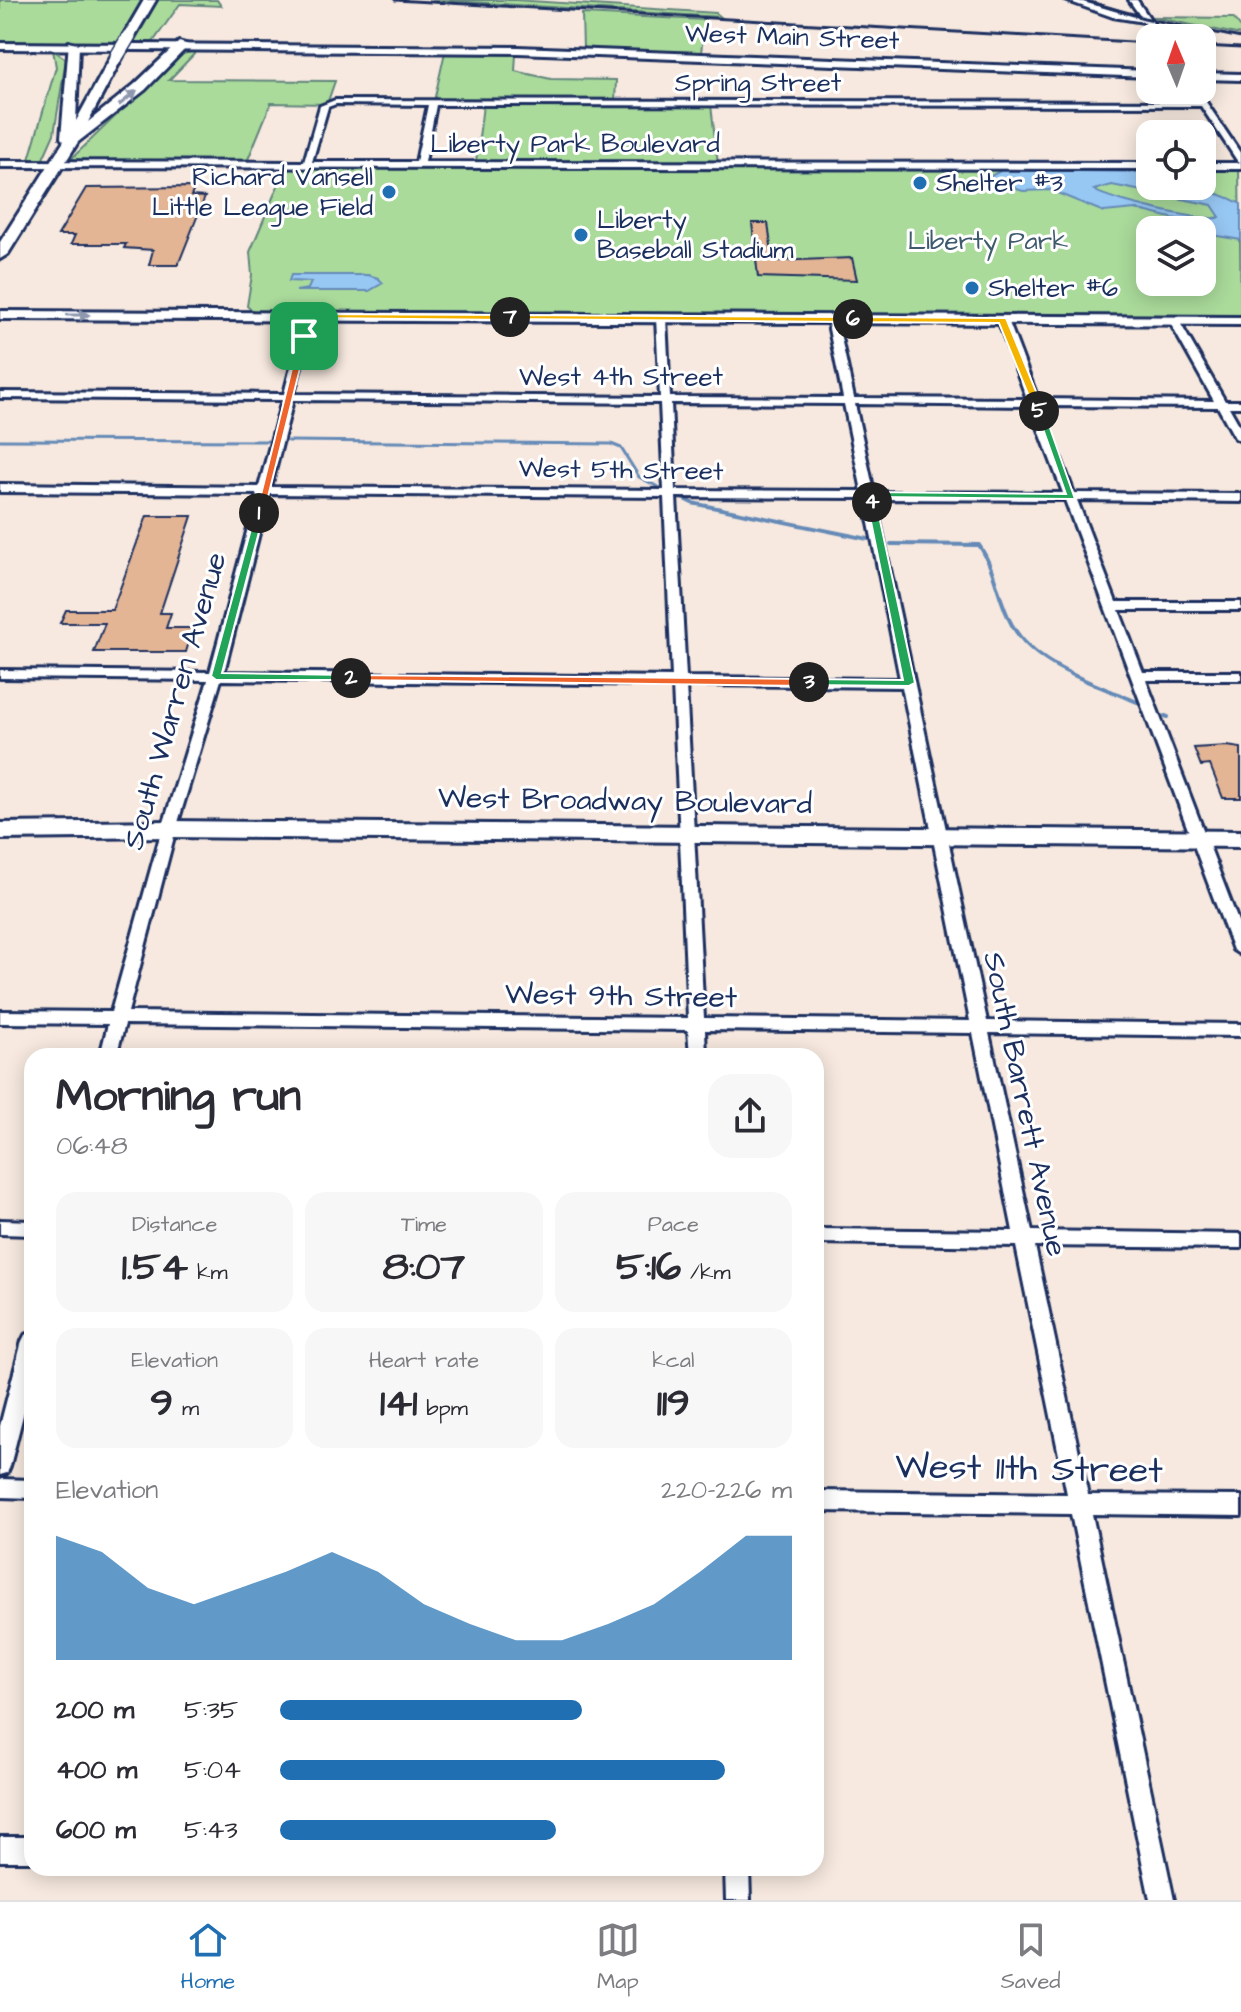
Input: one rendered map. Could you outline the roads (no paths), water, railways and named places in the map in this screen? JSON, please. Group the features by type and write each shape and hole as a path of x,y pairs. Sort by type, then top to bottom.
{"highway":[{"path":"0,254 59,164 149,2"},
{"path":"68,146 73,45"},
{"path":"68,146 140,87 183,45"},
{"name":"West Broadway Boulevard","path":"3,828 1241,839"}],"main road":[{"name":"West Main Street","path":"0,46 183,45 629,53 1136,73"},
{"path":"1216,76 1241,77"}],"street":[{"path":"1069,0 1116,15 1145,20"},
{"path":"1133,0 1148,24"},
{"path":"420,165 433,102"},
{"name":"Spring Street","path":"307,165 324,106 331,103 1136,104"},
{"path":"1203,104 1241,160"},
{"name":"Liberty Park Boulevard","path":"0,164 1136,166"},
{"path":"1216,166 1241,166"},
{"path":"0,302 141,302 169,306 196,316"},
{"path":"0,315 1241,321"},
{"name":"South Warren Avenue","path":"110,1048 169,829 216,676 309,316"},
{"path":"661,318 698,1048"},
{"name":"South Barrett Avenue","path":"832,319 1162,1900"},
{"path":"1003,320 1241,950"},
{"path":"1174,321 1241,438"},
{"name":"West 4th Street","path":"0,395 1241,404"},
{"name":"West 5th Street","path":"0,488 1241,498"},
{"path":"1112,606 1241,606"},
{"path":"0,674 909,683"},
{"path":"1139,676 1241,676"},
{"name":"West 9th Street","path":"0,1017 1241,1030"},
{"path":"0,1227 24,1228"},
{"path":"824,1236 1241,1241"},
{"path":"0,1466 24,1372"},
{"path":"0,1488 24,1489"},
{"name":"West 11th Street","path":"824,1501 1241,1506"},
{"path":"0,1849 24,1849"},
{"path":"737,1876 738,1900"}],"water":[{"path":"1002,170 1136,172 1136,190 1112,185 1094,190 1157,210 1191,216 1164,216 1135,209 1104,212 1050,190 1023,191 985,179"},
{"path":"1216,193 1241,204 1241,240 1216,236 1216,217 1220,217 1212,205 1187,200 1216,200"},
{"path":"291,275 368,275 383,283 369,291 296,291 308,289 311,282 289,281"}],"waterway":[{"path":"0,440 267,441"},
{"path":"288,441 611,444 621,448 639,477 660,488"},
{"path":"682,498 692,503 868,539"},
{"path":"891,544 979,545 1007,615 1023,640 1051,663 1137,702"}],"railway":[{"path":"395,0 1136,42"},
{"path":"1082,0 1144,18 1241,38"},
{"path":"1216,47 1241,48"}],"place":[{"name":"Shelter #3","path":"920,183"},
{"name":"Richard Vansell Little League Field","path":"389,192"},
{"name":"Liberty Baseball Stadium","path":"581,235"},
{"name":"Shelter #6","path":"972,288"}],"park label":[{"name":"Liberty Park","path":"988,241"}]}
